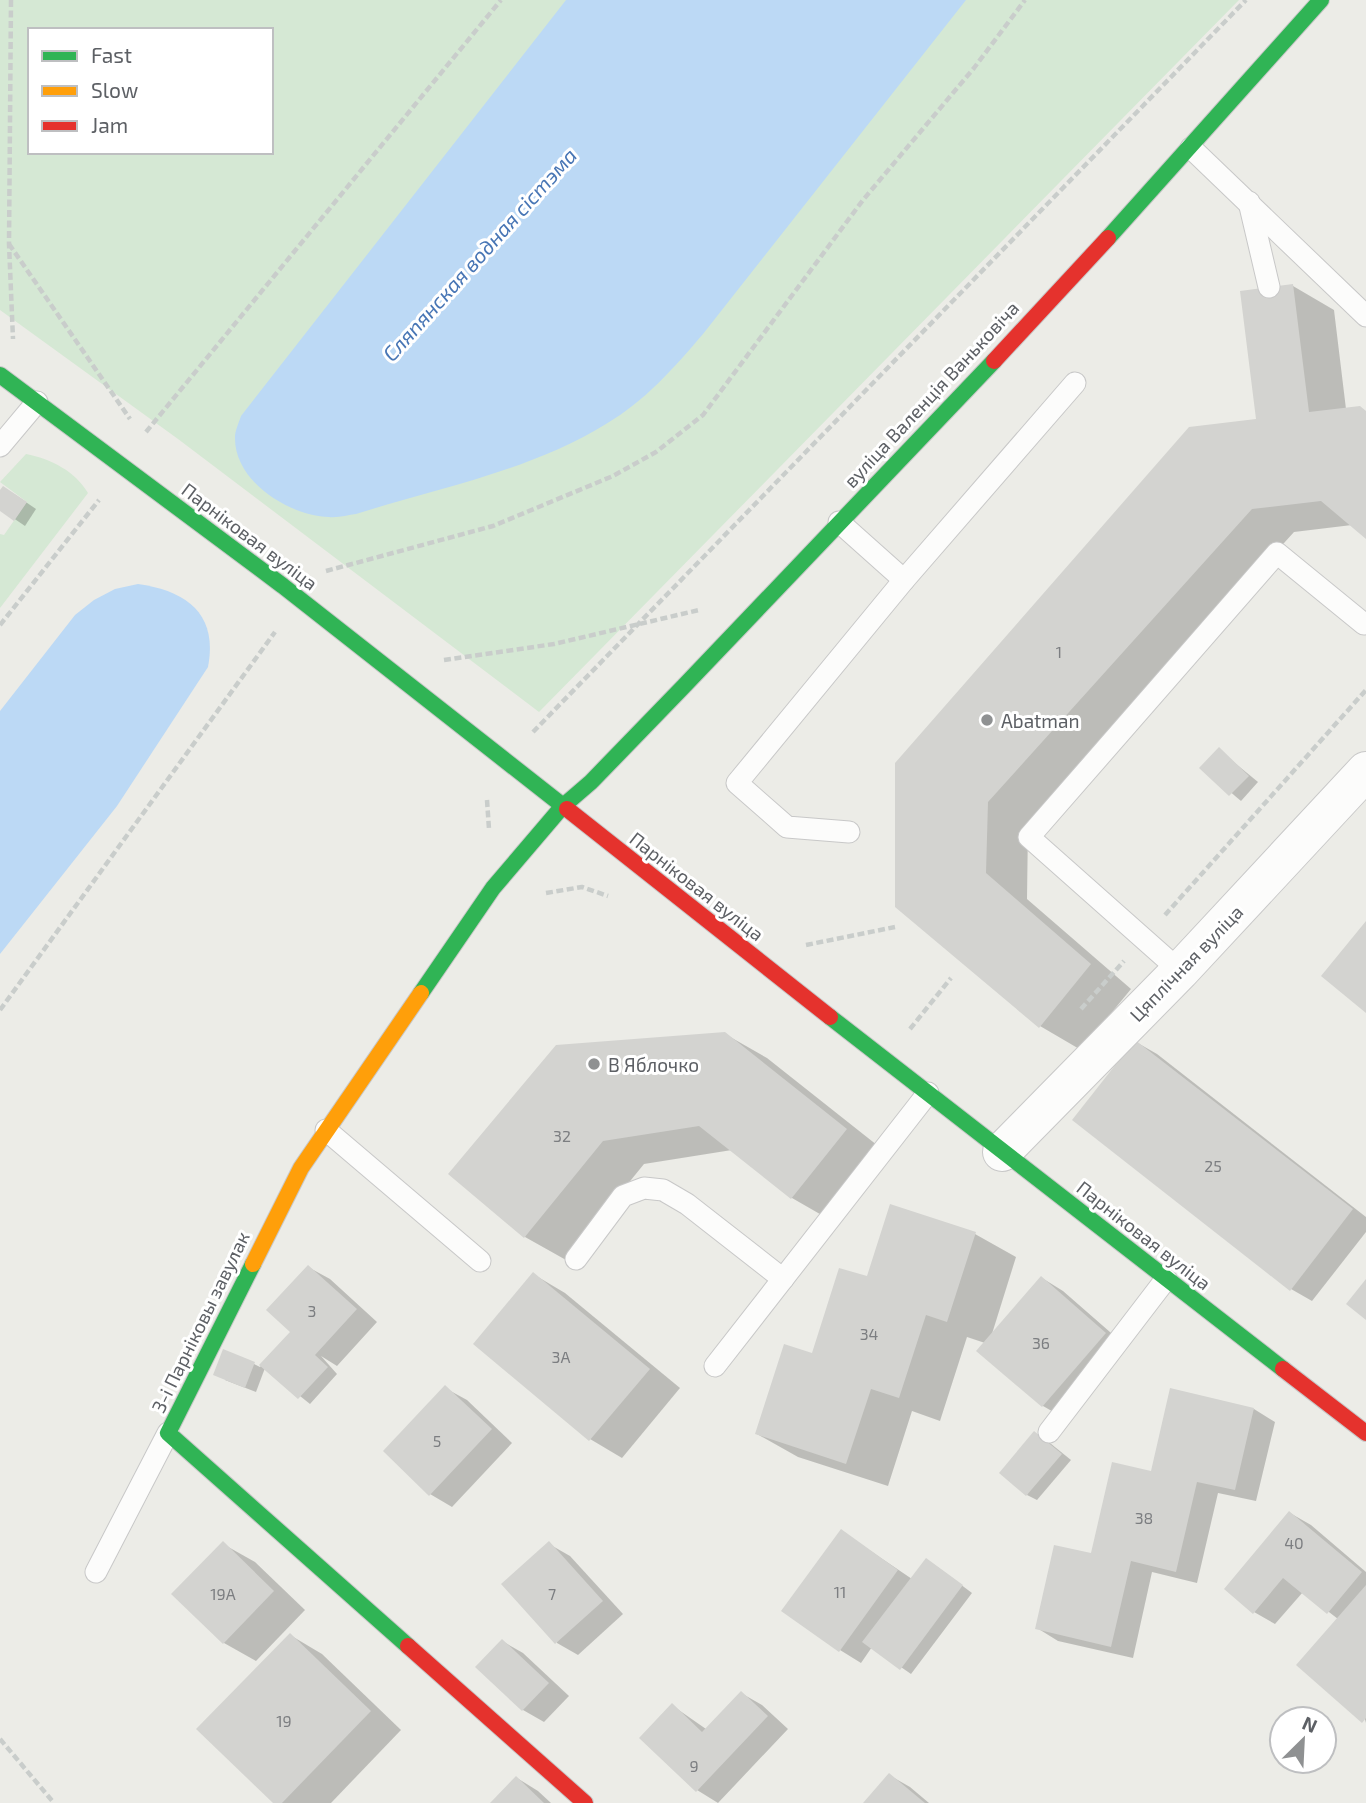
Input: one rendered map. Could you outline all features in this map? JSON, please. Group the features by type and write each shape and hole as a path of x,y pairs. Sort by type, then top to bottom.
{"street":[{"name":"вуліца Валенція Ваньковіча","path":"562,807 601,772 1191,148 1321,0"},
{"name":"Парніковая вуліца","path":"0,375 283,586 1002,1152 1366,1433"},
{"name":"Цяплічная вуліца","path":"1002,1152 1180,971 1366,771"},
{"name":"3-і Парніковы завулак","path":"562,807 493,888 301,1168 168,1433 585,1803"}],"lane":[{"path":"1191,148 1366,316"},
{"path":"1248,202 1269,287"},
{"path":"849,832 787,827 737,783 904,580 1075,383"},
{"path":"0,446 37,402"},
{"path":"839,522 904,580"},
{"path":"1180,971 1029,837 1277,552 1364,624"},
{"path":"715,1366 928,1093"},
{"path":"327,1130 480,1261"},
{"path":"576,1259 623,1196 644,1188 663,1190 687,1204 783,1279"},
{"path":"1049,1432 1166,1279"},
{"path":"96,1572 168,1433"}],"path":[{"path":"11,0 9,244 13,342"},
{"path":"9,244 142,436 501,0"},
{"path":"322,572 493,526 601,481 656,452 703,415 863,200 974,68 1025,0"},
{"path":"532,733 1246,0"},
{"path":"0,625 102,496"},
{"path":"443,660 554,644 708,608"},
{"path":"0,1010 278,628"},
{"path":"1073,1018 1366,690"},
{"path":"486,788 493,888"},
{"path":"540,898 549,890 582,887 616,898"},
{"path":"806,945 895,927"},
{"path":"886,1060 951,978"},
{"path":"0,1739 54,1803"}],"green space":[{"path":"0,0 1239,0 539,712 178,439 0,310"},
{"path":"26,454 44,459 69,472 88,493 0,608 0,534 4,535 27,502 0,482"}],"water":[{"name":"Сляпянская водная сістэма","path":"566,0 966,0 703,334 634,405 606,424 547,454 516,466 356,514 332,517 314,515 282,503 267,494 244,468 237,453 235,437 241,416"},
{"path":"138,584 171,593 196,609 208,633 208,667 117,806 0,954 0,711 75,615 94,600 115,589"}],"building":[{"path":"1293,284 1309,412 1360,406 1366,411 1366,539 1321,501 1252,509 988,802 986,873 1091,964 1039,1028 895,907 895,763 1189,427 1256,419 1240,291"},
{"path":"3,486 27,502 14,521 0,511 0,490"},
{"path":"1219,747 1249,776 1229,796 1199,768"},
{"path":"1366,921 1366,1013 1321,976"},
{"path":"725,1032 847,1129 791,1199 699,1126 603,1141 524,1238 448,1174 556,1045"},
{"path":"1135,1040 1353,1209 1290,1291 1072,1120"},
{"path":"890,1204 976,1232 947,1322 926,1315 899,1398 871,1389 846,1464 755,1434 784,1344 812,1353 839,1268 867,1276"},
{"path":"308,1265 357,1309 315,1355 328,1367 298,1399 259,1365 290,1332 266,1310"},
{"path":"533,1272 650,1369 589,1441 473,1344"},
{"path":"1041,1276 1106,1333 1042,1407 976,1351"},
{"path":"1366,1279 1366,1320 1346,1304"},
{"path":"223,1349 255,1362 245,1388 213,1375"},
{"path":"445,1385 492,1429 429,1496 383,1451"},
{"path":"1170,1388 1254,1408 1235,1490 1197,1482 1176,1572 1131,1561 1111,1647 1035,1629 1054,1545 1091,1553 1112,1462 1151,1471"},
{"path":"1034,1431 1062,1454 1026,1496 999,1473"},
{"path":"1289,1511 1362,1572 1327,1614 1283,1578 1253,1614 1224,1589"},
{"path":"841,1529 898,1570 839,1652 781,1611"},
{"path":"223,1541 274,1591 223,1644 171,1594"},
{"path":"549,1541 603,1601 555,1644 501,1584"},
{"path":"926,1558 963,1585 900,1670 862,1642"},
{"path":"1366,1585 1366,1718 1362,1723 1296,1665"},
{"path":"290,1633 371,1711 282,1803 273,1803 196,1729"},
{"path":"502,1639 549,1683 522,1711 475,1667"},
{"path":"741,1691 768,1716 696,1792 639,1738 672,1703 702,1732"},
{"path":"889,1773 925,1803 863,1803"},
{"path":"516,1776 544,1803 490,1803"}],"traffic: fast":[{"path":"1108,238 1321,0"},
{"path":"421,993 493,888 562,807 591,782 684,686 994,361"},
{"path":"0,375 283,586 567,809"},
{"path":"830,1017 1283,1369"},
{"path":"253,1264 168,1433 408,1646"}],"traffic: slow":[{"path":"253,1264 301,1168 421,993"}],"traffic: jam":[{"path":"994,361 1108,238"},
{"path":"567,809 830,1017"},
{"path":"1283,1369 1366,1433"},
{"path":"408,1646 585,1803"}],"place":[{"name":"Abatman","path":"987,720"},
{"name":"В Яблочко","path":"594,1064"}]}
